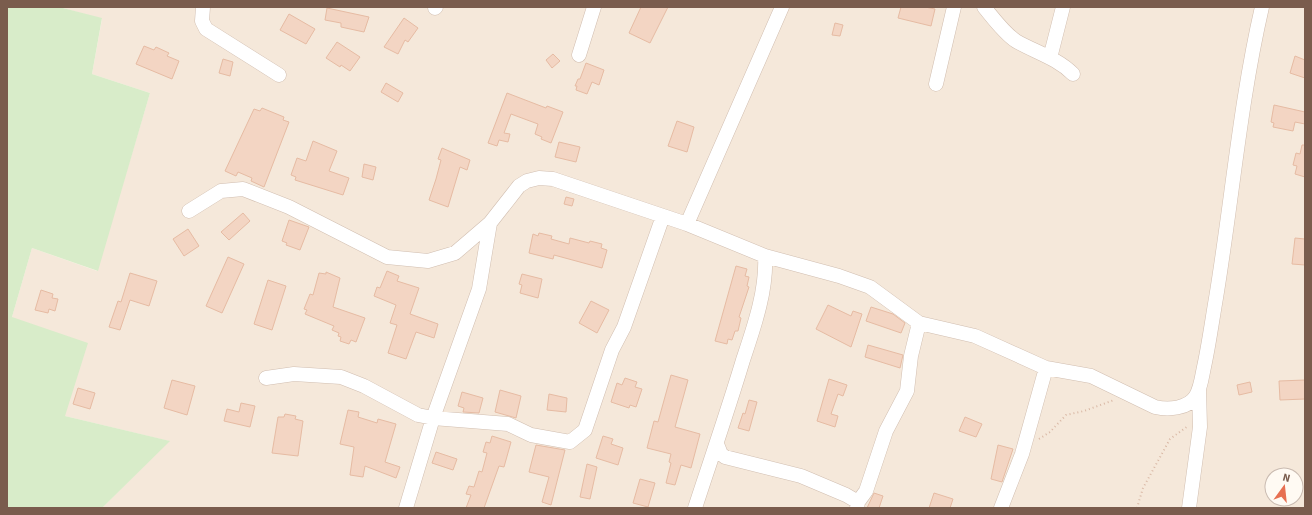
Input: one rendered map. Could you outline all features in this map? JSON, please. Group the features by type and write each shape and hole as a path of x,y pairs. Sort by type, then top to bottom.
{"street":[{"path":"204,7 202,21 206,29 279,75"},
{"path":"579,55 594,7"},
{"path":"687,224 782,7"},
{"path":"936,84 954,7"},
{"path":"984,7 1003,30 1015,40 1066,67 1073,74"},
{"path":"1050,58 1063,7"},
{"path":"189,211 221,191 243,189 290,207 387,257 428,261 455,253 490,223 519,186 527,181 539,178 553,179 687,224 766,256 839,276 870,287 919,323 975,336 1046,368 1091,376 1155,407 1164,409 1176,408 1188,404 1195,397 1199,388 1210,336 1229,220 1242,122 1262,7"},
{"path":"266,378 294,374 341,377 364,386 418,415 432,418 508,424 531,435 570,442 584,430 612,350 624,327 663,216"},
{"path":"406,508 432,418 479,289 490,223"},
{"path":"695,508 717,444 754,324 766,272 766,256"},
{"path":"717,444 721,454 725,457 801,476 846,495 857,505 866,491 886,431 906,391 911,356 919,323"},
{"path":"1001,508 1022,454 1046,368"},
{"path":"1189,508 1200,427 1199,388"}],"path":[{"path":"1037,441 1050,432 1066,415 1084,411 1128,394"},
{"path":"1137,508 1143,488 1170,439 1200,417"}],"shaded area":[{"path":"59,7 1305,7 1305,508 102,508 169,441 65,416 12,317 32,248 97,271 150,93 92,74 102,19"}],"green space":[{"path":"7,7 59,7 102,18 92,74 150,93 98,271 32,248 12,317 88,343 65,416 170,441 102,508 7,508"}],"building":[{"path":"641,7 668,7 650,43 629,33"},
{"path":"901,7 925,7 935,9 931,26 898,18"},
{"path":"327,8 369,17 364,32 341,27 341,23 325,20"},
{"path":"289,14 315,29 306,44 280,30"},
{"path":"404,18 418,28 408,42 405,40 398,54 384,47"},
{"path":"835,23 843,25 840,36 832,35"},
{"path":"337,42 360,57 350,71 341,65 340,67 326,58"},
{"path":"144,46 154,50 156,47 169,53 167,56 179,61 172,79 136,64"},
{"path":"553,54 560,61 552,68 546,60"},
{"path":"1295,56 1305,60 1305,78 1290,73"},
{"path":"223,59 233,62 230,76 219,73"},
{"path":"586,63 604,70 599,85 592,82 587,94 576,90 577,86 575,86 578,79 580,79"},
{"path":"386,83 403,93 398,102 381,92"},
{"path":"507,93 546,108 547,106 563,112 551,143 541,139 542,137 535,134 538,124 511,114 504,133 510,134 508,142 499,140 497,146 488,143"},
{"path":"1274,105 1305,112 1305,124 1295,122 1293,131 1273,127 1274,123 1271,122"},
{"path":"262,108 284,117 283,120 289,122 264,187 251,181 252,178 238,172 236,176 225,171 254,109 260,111"},
{"path":"677,121 694,127 687,152 668,146"},
{"path":"313,141 337,151 329,171 349,178 343,195 295,180 296,177 291,175 297,158 306,161"},
{"path":"559,142 580,147 576,162 555,157"},
{"path":"1302,145 1305,145 1305,177 1295,174 1297,166 1293,165 1296,153 1300,154"},
{"path":"442,148 470,160 467,170 460,167 448,207 429,200 441,160 438,159"},
{"path":"364,164 376,167 373,180 362,177"},
{"path":"566,197 574,199 572,206 564,204"},
{"path":"243,213 250,221 229,240 221,232"},
{"path":"289,220 309,227 300,250 286,245 287,243 282,241"},
{"path":"188,229 199,246 184,256 173,239"},
{"path":"539,233 552,236 551,239 569,244 570,238 589,243 590,241 602,244 601,248 607,250 602,268 554,255 553,259 529,253 533,234 538,236"},
{"path":"1295,238 1305,239 1305,265 1292,264"},
{"path":"228,257 244,264 222,313 206,306"},
{"path":"736,266 747,269 745,276 749,277 747,286 749,287 739,317 741,318 738,331 735,331 732,340 728,339 727,344 715,341"},
{"path":"387,271 399,276 397,281 419,288 410,314 438,324 434,338 416,332 406,359 388,353 397,325 390,323 396,305 374,296 377,287 380,288"},
{"path":"326,272 340,278 333,307 365,318 356,342 351,340 349,344 340,341 341,337 338,336 339,333 332,330 334,326 305,314 307,310 304,309 310,294 313,295 319,273 326,274"},
{"path":"130,273 157,281 149,306 130,300 120,330 109,327 118,301 121,302"},
{"path":"522,274 542,279 538,298 520,293 522,285 519,284"},
{"path":"268,280 286,286 272,330 254,324"},
{"path":"41,290 53,294 52,298 58,299 55,311 49,309 48,313 35,310"},
{"path":"591,301 609,310 597,333 579,323"},
{"path":"828,305 851,316 853,311 862,314 851,347 816,329"},
{"path":"871,307 893,314 905,323 901,333 866,321"},
{"path":"868,345 903,355 900,368 865,357"},
{"path":"671,375 688,380 675,427 700,434 691,468 681,465 675,485 666,483 671,463 669,462 671,454 647,448 654,421 658,422"},
{"path":"625,378 637,382 635,387 642,389 636,407 630,405 629,408 611,402 617,383 622,385"},
{"path":"829,379 847,385 843,396 838,394 831,414 838,416 835,427 817,421"},
{"path":"172,380 195,386 187,415 164,408"},
{"path":"1305,380 1305,399 1280,400 1279,381"},
{"path":"1250,382 1252,392 1239,395 1237,385"},
{"path":"78,388 95,393 90,409 73,404"},
{"path":"500,390 521,396 516,418 495,412"},
{"path":"462,392 483,398 479,413 463,412 464,408 458,406"},
{"path":"549,394 567,398 566,412 547,410"},
{"path":"749,400 757,402 749,431 738,428 743,413 745,414"},
{"path":"241,403 255,406 250,427 224,421 227,409 239,412"},
{"path":"348,410 359,412 358,417 377,423 378,419 396,424 385,462 400,467 396,478 365,466 363,477 350,475 354,447 340,444"},
{"path":"285,414 296,416 295,419 303,421 298,456 272,453 278,417 284,417"},
{"path":"965,417 982,424 976,437 959,431"},
{"path":"492,436 511,442 504,467 499,466 484,508 466,508 471,495 466,494 469,486 474,487 479,471 482,472 487,453 483,452 486,442 490,443"},
{"path":"603,436 613,439 611,444 623,448 618,465 596,458"},
{"path":"536,445 565,450 551,505 542,502 549,477 529,472"},
{"path":"998,445 1013,449 1002,482 991,479"},
{"path":"436,452 457,459 453,470 432,463"},
{"path":"587,464 597,467 590,499 580,497"},
{"path":"640,479 655,483 648,507 633,503"},
{"path":"874,493 883,496 879,508 867,508"},
{"path":"934,493 953,499 950,508 929,508"}]}
